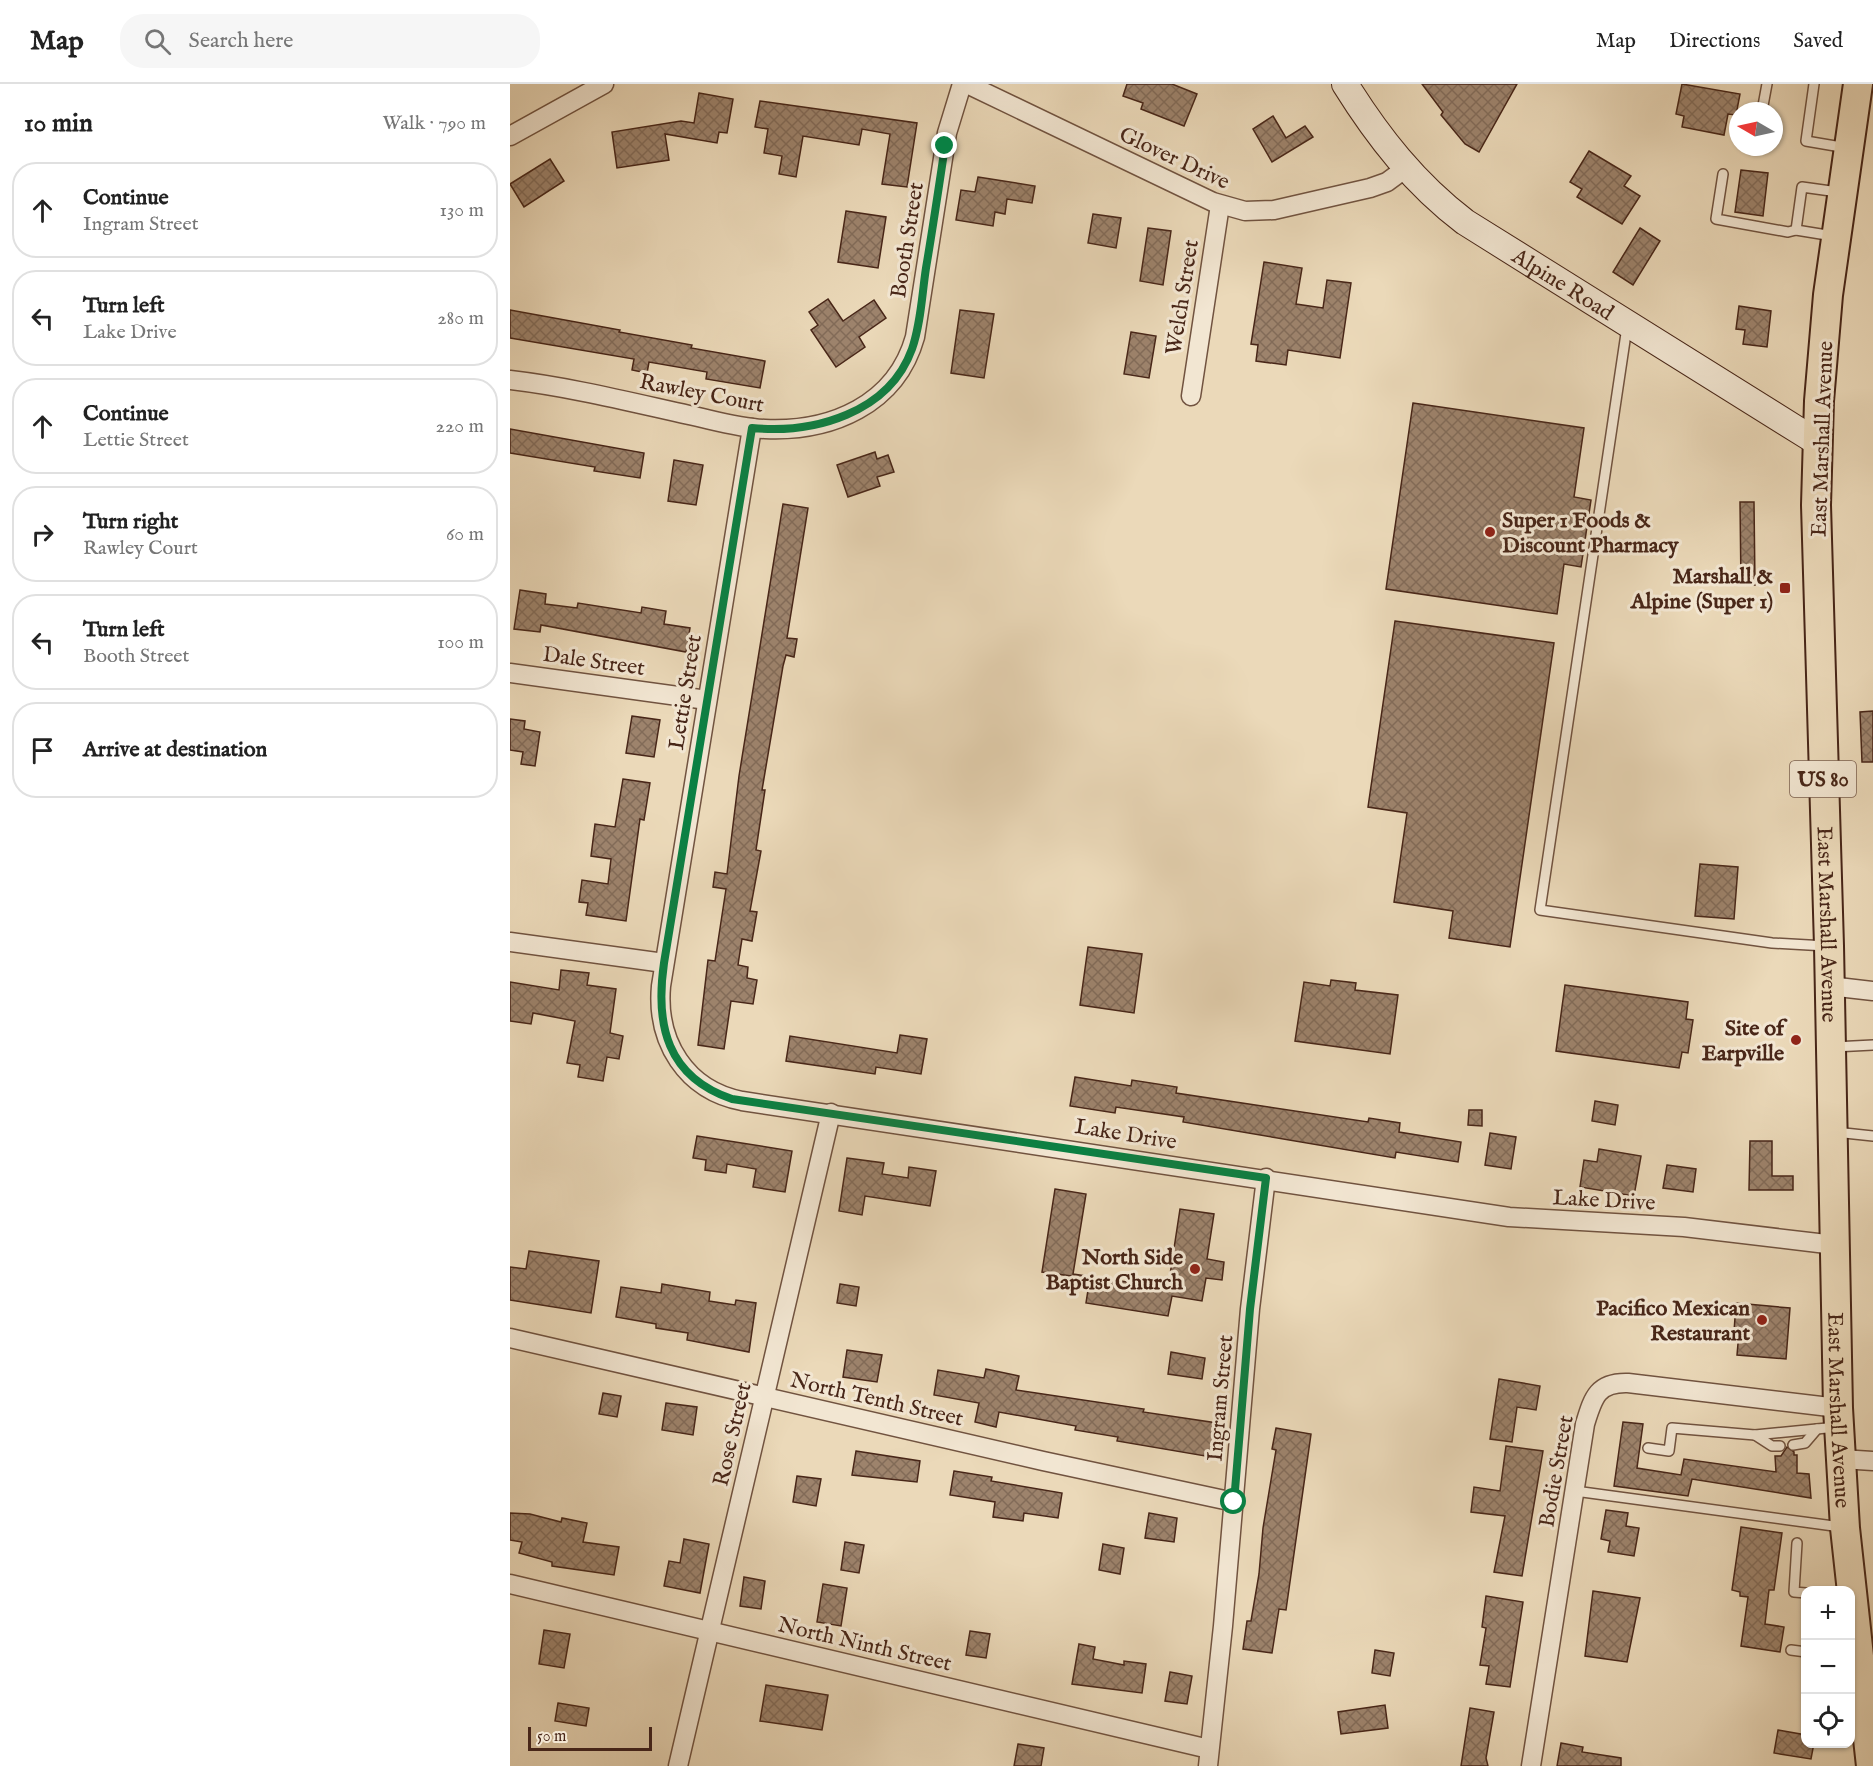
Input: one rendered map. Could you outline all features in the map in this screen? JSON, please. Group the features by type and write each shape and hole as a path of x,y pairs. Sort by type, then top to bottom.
{"main road":[{"name":"Alpine Road","path":"1345,84 1370,122 1406,168 1434,197 1480,233 1817,442"},
{"name":"East Marshall Avenue","path":"1850,1586 1840,1459 1831,1421 1835,1245 1829,946 1816,561 1817,442 1825,330 1858,84"},
{"name":"East Marshall Avenue","path":"1855,1664 1871,1766"}],"street":[{"path":"510,136 604,84"},
{"name":"Booth Street","path":"903,368 918,326 947,133 962,84"},
{"name":"Glover Drive","path":"967,84 1220,205 1245,212 1274,210 1370,188 1387,182 1406,168"},
{"name":"Welch Street","path":"1191,396 1220,205"},
{"name":"Rawley Court","path":"510,380 571,390 752,428 797,427 845,415 876,399 903,368"},
{"name":"Lettie Street","path":"664,963 752,428"},
{"name":"Dale Street","path":"510,673 707,700"},
{"path":"510,942 664,963"},
{"name":"Lake Drive","path":"664,963 660,1007 663,1026 672,1051 689,1074 705,1087 732,1099 1509,1216 1693,1227 1835,1245"},
{"path":"1829,986 1873,991"},
{"name":"Rose Street","path":"678,1766 831,1113"},
{"name":"Ingram Street","path":"1209,1757 1250,1309 1266,1178"},
{"name":"North Tenth Street","path":"510,1338 1234,1502"},
{"name":"Bodie Street","path":"1531,1766 1585,1424 1598,1392 1612,1383 1831,1421"},
{"path":"1840,1459 1873,1461"},
{"name":"North Ninth Street","path":"510,1584 1209,1757"}],"lane":[{"path":"1764,102 1767,84"},
{"path":"1815,84 1806,141 1849,148"},
{"path":"1723,174 1716,219 1788,232 1796,230 1836,236"},
{"path":"1796,230 1802,187 1842,192"},
{"path":"1628,325 1540,910 1772,943 1829,946"},
{"path":"1831,1047 1873,1045"},
{"path":"1832,1132 1873,1136"},
{"path":"1648,1448 1669,1450 1672,1428 1755,1435 1831,1421"},
{"path":"1793,1445 1805,1443 1831,1421"},
{"path":"1755,1435 1772,1446 1780,1446"},
{"path":"1575,1491 1845,1528"},
{"path":"1797,1543 1794,1592 1801,1593"},
{"path":"1791,1650 1801,1651"}],"building":[{"path":"1127,84 1172,84 1197,94 1184,126 1141,109 1143,103 1123,96"},
{"path":"1422,84 1517,84 1479,152 1465,144 1441,115 1443,112"},
{"path":"1682,84 1740,94 1738,102 1729,102 1729,114 1724,135 1682,127 1684,116 1676,114"},
{"path":"699,93 733,99 727,133 719,132 717,143 665,134 669,160 617,168 612,132 681,121 694,123"},
{"path":"760,101 917,123 907,187 882,184 890,134 862,129 859,145 803,136 796,177 779,174 782,156 764,153 768,129 755,127"},
{"path":"1273,116 1286,138 1305,126 1313,137 1272,162 1253,129"},
{"path":"1589,151 1631,176 1624,186 1640,196 1622,224 1577,197 1582,189 1570,182"},
{"path":"550,159 564,181 524,207 510,184"},
{"path":"1741,170 1768,173 1763,216 1735,212"},
{"path":"978,177 1035,186 1032,203 1007,199 1005,214 995,212 993,226 956,220 961,190 975,192"},
{"path":"846,211 886,217 878,268 838,262"},
{"path":"1093,214 1121,218 1116,248 1088,243"},
{"path":"1148,228 1171,231 1163,285 1140,281"},
{"path":"1640,228 1660,241 1633,285 1613,272"},
{"path":"1264,262 1302,268 1296,304 1323,308 1327,280 1351,283 1340,358 1288,350 1286,365 1256,361 1258,345 1251,344"},
{"path":"828,299 843,321 874,300 886,318 859,337 865,347 836,367 811,330 818,325 809,312"},
{"path":"1739,306 1771,311 1767,347 1743,344 1745,330 1736,329"},
{"path":"510,310 620,330 619,332 692,345 691,348 765,361 760,388 706,379 707,372 649,362 647,373 632,370 634,359 510,338"},
{"path":"960,310 994,314 984,378 951,373"},
{"path":"1131,332 1156,336 1149,378 1124,374"},
{"name":"Super 1 Foods & Discount Pharmacy","path":"1413,403 1584,428 1574,497 1591,500 1581,567 1564,564 1557,614 1386,589"},
{"path":"510,429 644,453 640,478 594,471 595,467 510,453"},
{"path":"875,452 877,459 888,455 894,472 877,477 880,486 848,497 837,465"},
{"path":"674,460 703,465 696,505 668,501"},
{"path":"1740,502 1754,502 1755,585 1741,585"},
{"path":"783,504 808,508 787,638 797,639 794,657 786,655 783,666 762,790 765,790 756,850 761,851 750,911 757,912 752,941 742,939 738,965 748,967 747,978 757,980 753,1004 731,1001 724,1049 698,1045 708,960 715,961 726,889 713,887 715,872 727,874 739,776"},
{"path":"520,590 546,594 545,604 577,608 578,603 641,613 642,607 666,611 664,624 690,628 686,652 541,625 540,632 514,629"},
{"path":"1395,621 1554,643 1510,947 1449,938 1453,911 1394,902 1407,813 1368,807"},
{"path":"1873,711 1873,762 1862,762 1860,712"},
{"path":"632,716 660,720 654,757 626,753"},
{"path":"510,719 525,721 524,729 540,732 535,766 521,764 523,752 510,750"},
{"path":"623,779 650,783 644,820 640,819 626,921 586,915 588,903 579,902 582,880 608,884 611,859 591,856 595,824 615,827"},
{"path":"1700,864 1738,867 1734,919 1695,916"},
{"path":"1088,947 1142,954 1134,1013 1080,1005"},
{"path":"561,970 589,973 587,985 616,989 610,1033 623,1036 619,1059 607,1057 603,1081 578,1077 580,1065 567,1063 575,1021 533,1013 531,1024 510,1021 510,982 559,990"},
{"path":"1331,980 1356,983 1355,990 1398,995 1390,1054 1295,1041 1304,982 1330,986"},
{"path":"1565,985 1688,1002 1686,1019 1693,1020 1688,1053 1682,1052 1679,1068 1556,1051"},
{"path":"900,1035 927,1039 921,1074 876,1067 875,1074 786,1061 790,1036 897,1053"},
{"path":"1075,1077 1131,1086 1132,1080 1177,1087 1176,1093 1368,1122 1369,1118 1400,1123 1399,1132 1461,1142 1458,1162 1396,1152 1395,1158 1183,1122 1184,1117 1116,1107 1115,1113 1070,1106"},
{"path":"1595,1101 1618,1105 1615,1125 1592,1121"},
{"path":"1469,1110 1482,1110 1482,1126 1468,1125"},
{"path":"1490,1133 1516,1137 1511,1169 1485,1165"},
{"path":"697,1136 792,1151 785,1192 753,1187 756,1169 727,1164 726,1173 705,1170 706,1160 693,1158"},
{"path":"1750,1141 1772,1141 1772,1176 1793,1176 1793,1190 1749,1190"},
{"path":"1599,1149 1641,1156 1634,1196 1580,1187 1584,1160 1597,1162"},
{"path":"847,1158 884,1163 882,1174 908,1178 909,1167 936,1171 930,1206 865,1196 862,1215 839,1211"},
{"path":"1667,1165 1696,1169 1693,1192 1663,1188"},
{"path":"1055,1189 1086,1194 1073,1274 1168,1288 1180,1209 1214,1214 1207,1259 1224,1262 1222,1280 1206,1278 1202,1301 1172,1296 1168,1316 1086,1303 1088,1290 1069,1287 1071,1276 1042,1272"},
{"path":"529,1251 599,1261 591,1313 510,1300 510,1267 526,1269"},
{"path":"662,1284 710,1292 709,1301 735,1305 736,1300 756,1303 749,1352 687,1340 688,1333 656,1328 656,1324 616,1317 621,1287 661,1293"},
{"path":"840,1284 859,1287 856,1306 837,1303"},
{"name":"Pacifico Mexican Restaurant","path":"1736,1303 1790,1308 1786,1359 1737,1355 1739,1332 1734,1332"},
{"path":"847,1350 882,1355 877,1382 843,1377"},
{"path":"1171,1352 1205,1358 1202,1379 1168,1374"},
{"path":"986,1369 1019,1376 1016,1390 1144,1409 1143,1412 1217,1423 1211,1457 1117,1441 1118,1437 1075,1430 1076,1426 999,1412 996,1427 975,1422 979,1403 934,1395 938,1370 984,1378"},
{"path":"1499,1379 1540,1386 1536,1410 1517,1407 1512,1442 1490,1439"},
{"path":"603,1393 621,1396 617,1417 599,1414"},
{"path":"666,1403 697,1407 693,1435 662,1430"},
{"path":"1623,1422 1643,1424 1637,1468 1681,1475 1684,1459 1776,1472 1775,1456 1781,1456 1787,1447 1794,1452 1794,1455 1797,1455 1797,1473 1809,1474 1811,1498 1692,1479 1688,1496 1614,1486"},
{"path":"1276,1428 1311,1434 1286,1610 1279,1609 1272,1653 1243,1649 1247,1621 1251,1621 1259,1574 1263,1528 1276,1450 1272,1449"},
{"path":"1506,1446 1543,1451 1522,1576 1494,1572 1505,1516 1471,1512 1474,1487 1500,1491"},
{"path":"856,1451 920,1461 917,1482 852,1475"},
{"path":"954,1471 992,1477 991,1481 1062,1493 1058,1518 1024,1513 1023,1521 993,1517 995,1502 950,1495"},
{"path":"797,1476 821,1479 816,1506 793,1502"},
{"path":"1606,1510 1628,1513 1626,1526 1639,1528 1634,1556 1608,1552 1610,1541 1601,1539"},
{"path":"510,1513 530,1514 561,1522 562,1518 587,1523 583,1542 619,1547 614,1575 552,1566 552,1562 519,1553 522,1542 510,1540"},
{"path":"1149,1513 1177,1518 1174,1542 1145,1538"},
{"path":"1741,1527 1782,1533 1774,1590 1769,1590 1765,1624 1784,1627 1780,1652 1741,1646 1748,1597 1740,1596 1740,1592 1732,1590"},
{"path":"684,1539 709,1544 700,1593 664,1586 669,1561 680,1563"},
{"path":"845,1542 864,1545 859,1573 841,1570"},
{"path":"1103,1544 1124,1548 1120,1574 1099,1570"},
{"path":"744,1577 765,1581 761,1609 740,1606"},
{"path":"823,1584 847,1588 841,1626 817,1622"},
{"path":"1593,1591 1640,1598 1627,1662 1585,1656"},
{"path":"1486,1596 1523,1602 1510,1687 1486,1684 1489,1666 1480,1665 1486,1628 1482,1627"},
{"path":"544,1630 570,1634 564,1668 539,1664"},
{"path":"970,1631 990,1634 986,1658 966,1655"},
{"path":"1079,1644 1095,1647 1093,1659 1124,1665 1124,1661 1146,1664 1142,1693 1072,1684"},
{"path":"1375,1650 1394,1653 1390,1676 1372,1673"},
{"path":"1170,1672 1192,1676 1187,1704 1165,1701"},
{"path":"766,1685 828,1695 822,1730 760,1721"},
{"path":"558,1703 589,1708 586,1726 555,1721"},
{"path":"1385,1705 1388,1728 1341,1734 1338,1712"},
{"path":"1470,1708 1494,1712 1486,1758 1488,1766 1461,1766"},
{"path":"1778,1730 1801,1734 1801,1748 1813,1748 1811,1759 1774,1753"},
{"path":"1561,1743 1583,1747 1582,1752 1621,1758 1621,1766 1557,1766"},
{"path":"1018,1744 1044,1748 1041,1766 1014,1766"}],"place":[{"name":"Super 1 Foods & Discount Pharmacy","path":"1490,532"},
{"name":"Marshall & Alpine (Super 1)","path":"1785,588"},
{"name":"Site of Earpville","path":"1796,1040"},
{"name":"North Side Baptist Church","path":"1195,1269"},
{"name":"Pacifico Mexican Restaurant","path":"1762,1320"}],"route":[{"path":"945,146 918,326 912,349 903,368 876,399 837,418 790,428 752,428 664,963 660,1007 663,1026 672,1051 682,1067 705,1087 732,1099 1266,1178 1250,1309 1234,1502"}]}
